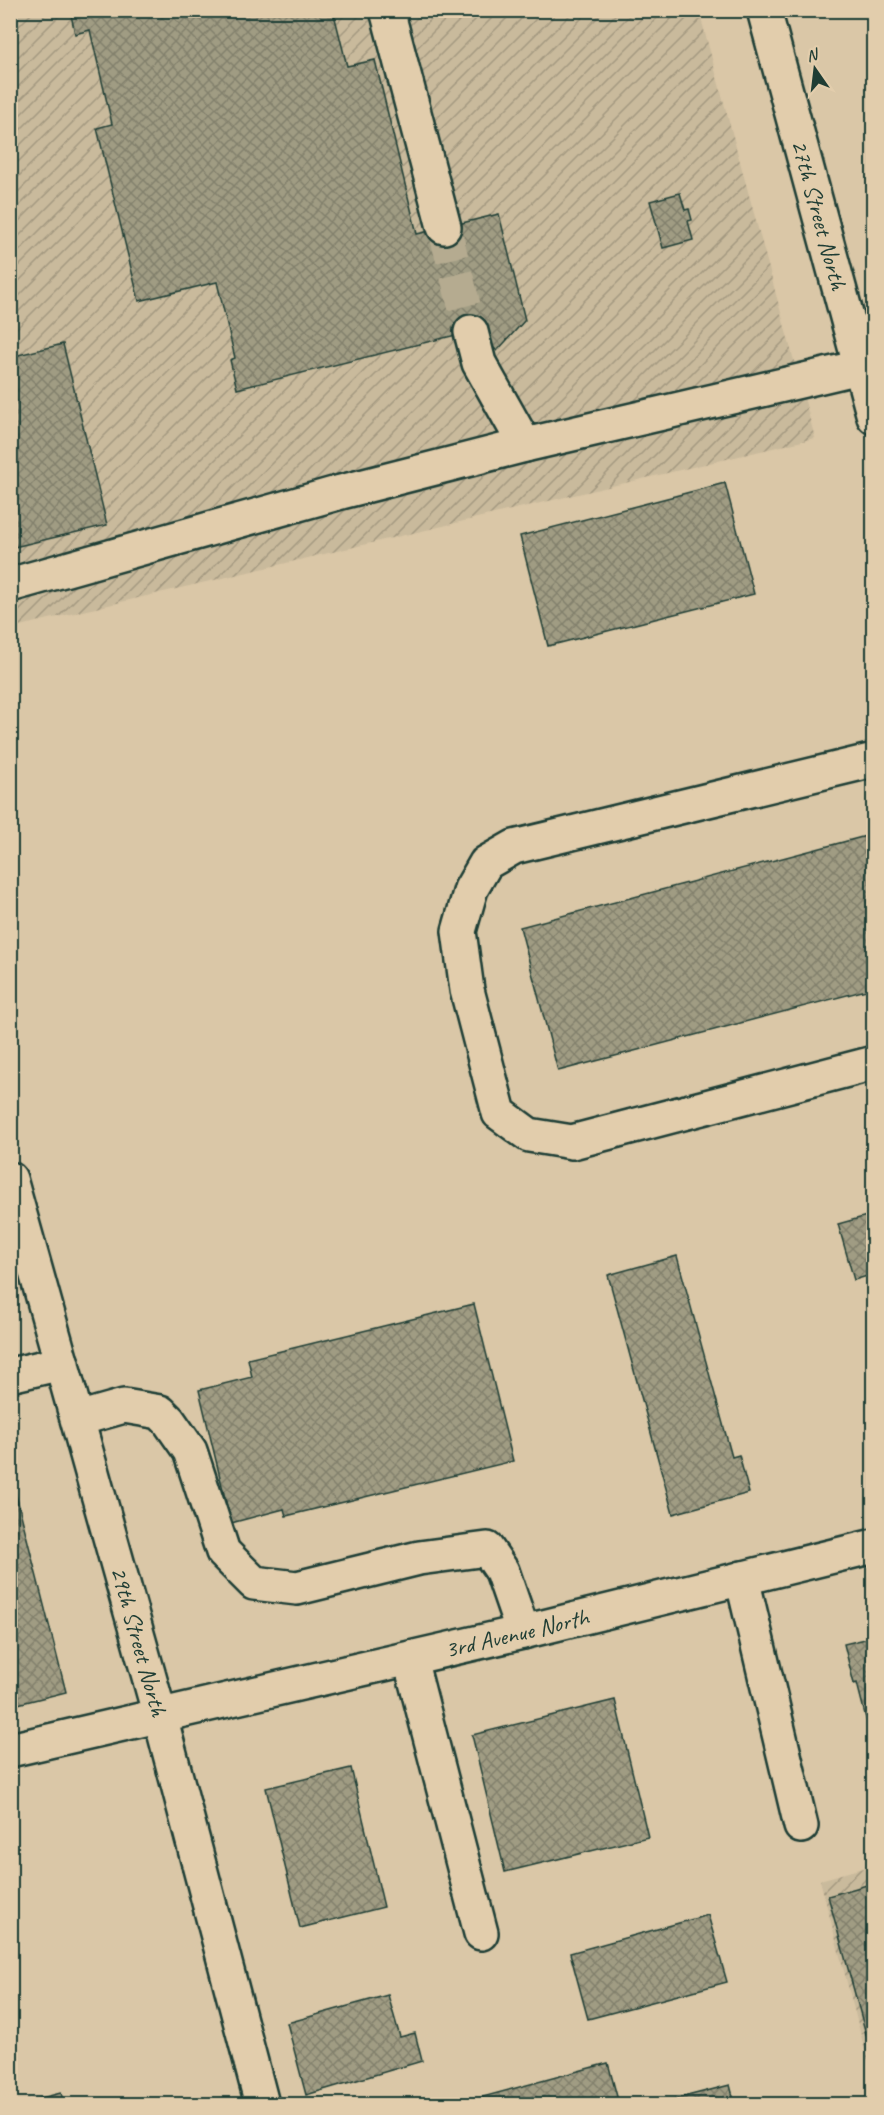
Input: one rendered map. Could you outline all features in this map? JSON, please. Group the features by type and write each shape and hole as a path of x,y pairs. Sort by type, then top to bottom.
{"street":[{"path":"387,10 444,227"},
{"name":"27th Street North","path":"764,10 872,407"},
{"path":"471,332 479,363 525,445"},
{"path":"10,585 341,492 525,445 860,367"},
{"path":"873,760 514,847 486,863 471,888 459,931 467,990 499,1113 529,1135 572,1142 873,1063"},
{"name":"29th Street North","path":"10,1179 160,1716 262,2104"},
{"path":"10,1375 62,1363"},
{"path":"78,1419 124,1406 160,1412 165,1416 190,1451 223,1552 254,1583 297,1588 419,1558 487,1549 502,1571 523,1632"},
{"name":"3rd Avenue North","path":"10,1750 410,1659 873,1546"},
{"path":"742,1578 801,1826"},
{"path":"410,1659 481,1934"}],"shaded area":[{"path":"10,11 699,11 815,438 11,628"},
{"path":"873,1865 873,2081 820,1880"}],"building":[{"path":"70,10 333,10 347,66 375,60 417,234 499,214 525,320 497,351 476,330 237,389 230,360 235,358 217,282 139,301 97,128 112,124 90,30 75,34"},
{"path":"439,10 467,10 441,18"},
{"path":"680,193 685,210 689,209 692,220 688,221 693,240 663,248 650,201"},
{"path":"63,344 107,525 10,548 10,357"},
{"path":"725,483 754,594 548,646 520,536"},
{"path":"866,836 874,863 874,988 558,1071 520,927"},
{"path":"874,1214 874,1274 854,1280 838,1224"},
{"path":"677,1256 732,1457 739,1455 749,1493 673,1514 608,1275"},
{"path":"474,1304 513,1461 286,1516 284,1509 231,1523 199,1390 252,1377 248,1359"},
{"path":"10,1471 66,1692 10,1706"},
{"path":"874,1637 874,1750 857,1683 854,1684 844,1644"},
{"path":"615,1700 648,1837 505,1872 472,1735"},
{"path":"351,1768 384,1907 300,1928 266,1788"},
{"path":"874,1883 874,2063 828,1896"},
{"path":"708,1915 727,1982 588,2019 570,1953"},
{"path":"388,1995 400,2037 415,2033 422,2061 306,2095 287,2023"},
{"path":"608,2063 619,2104 469,2104 468,2101"},
{"path":"730,2085 735,2104 656,2104"},
{"path":"61,2093 64,2104 18,2104"}],"tunnel":[{"path":"444,227 471,332"}]}
